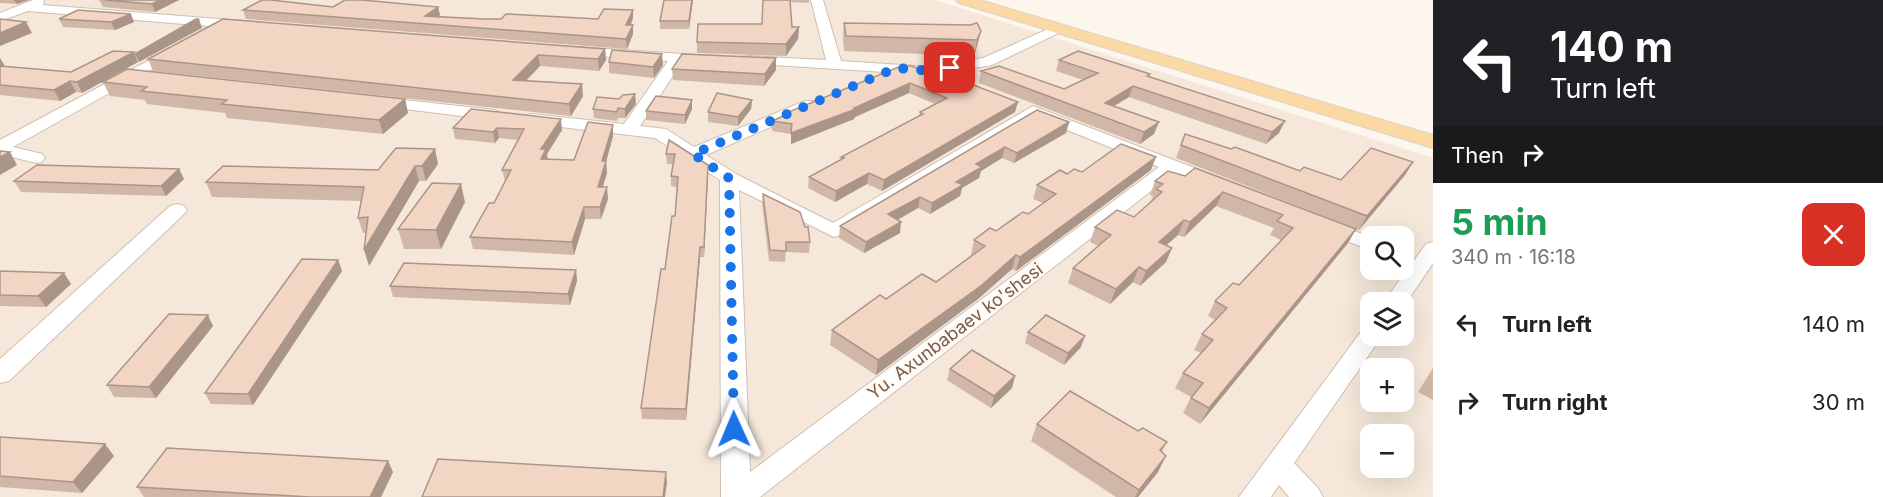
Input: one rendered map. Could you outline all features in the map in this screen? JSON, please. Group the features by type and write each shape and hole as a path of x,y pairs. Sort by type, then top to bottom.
{"main road":[{"path":"964,0 1433,142"}],"street":[{"path":"0,17 45,0"},
{"path":"817,0 835,65"},
{"path":"27,7 260,26"},
{"path":"204,35 224,23"},
{"path":"740,60 932,71 987,62 1060,29"},
{"path":"0,148 183,46"},
{"path":"558,49 677,59 717,59"},
{"path":"629,129 677,59"},
{"path":"864,82 896,68"},
{"path":"932,71 962,83"},
{"path":"132,75 155,77"},
{"path":"356,99 660,133 729,178 834,231 1033,111"},
{"path":"693,154 821,100"},
{"path":"1012,103 1227,188"},
{"path":"0,148 36,158"},
{"name":"Yu. Axunbabaev ko'shesi","path":"737,497 1172,166"},
{"path":"729,178 737,497"},
{"path":"0,374 177,210"},
{"path":"1305,218 1360,240"},
{"path":"1401,292 1423,260"},
{"path":"1254,497 1363,346"},
{"path":"1278,465 1308,497"}],"shaded area":[{"path":"0,0 935,0 1433,158 1433,497 0,497"}],"building":[{"path":"105,0 160,0 152,4"},
{"path":"262,0 333,7 345,0 362,0 438,7 425,16 484,19 501,19 506,14 598,19 604,9 633,10 626,25 633,25 626,39 243,10"},
{"path":"664,0 692,0 689,21 660,21"},
{"path":"763,0 790,0 792,27 799,27 786,44 697,42 698,24 762,24"},
{"path":"78,10 131,14 111,22 59,19"},
{"path":"0,19 26,22 0,33"},
{"path":"196,19 199,19 135,54"},
{"path":"223,19 605,49 598,59 538,55 513,80 582,84 569,104 148,59"},
{"path":"844,23 970,25 977,23 981,31 977,40 846,36"},
{"path":"612,50 662,54 653,67 609,62"},
{"path":"113,51 134,52 77,82 70,81 54,90 0,85 0,66 71,72"},
{"path":"1078,51 1285,121 1272,132 1133,86 1105,103 1159,122 1144,132 981,71 999,66 1064,89 1098,73 1059,60"},
{"path":"682,54 776,58 765,74 672,69"},
{"path":"901,66 912,66 950,82 963,81 1018,102 884,180 869,173 836,191 809,177 844,158 841,157 923,114 920,112 947,98 910,83 854,108 856,109 791,133 792,124 772,121 788,114 786,113"},
{"path":"127,69 405,99 379,120 221,104 227,100 141,91 147,87 103,82"},
{"path":"717,93 752,100 738,117 708,112"},
{"path":"635,94 625,109 618,108 617,112 593,109 597,97 619,99 623,95"},
{"path":"656,96 692,100 685,115 646,111"},
{"path":"471,109 561,119 541,149 546,149 541,159 574,160 588,122 613,125 602,161 606,161 598,187 607,187 600,207 584,207 572,242 470,237 489,203 494,203 511,170 502,170 524,129 497,128 493,132 453,128"},
{"path":"1037,110 1069,122 1017,153 1005,147 976,164 982,167 956,182 963,185 932,203 920,197 888,214 901,222 866,242 840,226"},
{"path":"1185,134 1231,149 1235,147 1300,171 1304,167 1341,180 1371,148 1413,162 1367,216 1181,145"},
{"path":"669,140 708,165 704,247 700,247 686,409 641,408 661,269 665,269 672,216 675,216 678,177 671,176 675,154 666,154"},
{"path":"1121,144 1156,157 1020,257 1016,255 982,285 878,360 832,330 880,295 886,299 922,274 936,282 985,246 974,240 990,228 996,231 1023,212 1028,214 1056,194 1037,185 1060,170 1067,174 1074,169 1082,172"},
{"path":"396,148 435,149 422,166 415,166 364,250 368,217 358,218 364,187 206,182 223,166 378,170"},
{"path":"0,151 10,152 0,157"},
{"path":"37,165 179,169 161,186 14,181"},
{"path":"1195,168 1356,229 1209,408 1191,398 1203,383 1183,373 1213,340 1202,334 1227,308 1215,301 1233,283 1239,285 1293,228 1277,221 1283,215 1223,192 1190,222 1184,220 1159,242 1172,248 1146,271 1139,267 1116,289 1073,268 1111,235 1095,227 1117,210 1134,217 1162,192 1156,189 1163,184 1155,181 1168,171 1185,176"},
{"path":"432,183 461,184 436,230 398,229"},
{"path":"763,194 800,212 805,227 808,227 810,242 786,242 786,251 770,250"},
{"path":"302,259 338,260 248,394 205,393"},
{"path":"404,263 576,270 568,294 390,286"},
{"path":"0,271 64,273 38,296 0,295"},
{"path":"169,314 208,315 149,387 107,385"},
{"path":"1046,315 1085,336 1068,353 1028,332"},
{"path":"972,350 1015,376 994,396 950,369"},
{"path":"1070,391 1138,431 1143,428 1167,442 1160,450 1166,456 1139,490 1037,424"},
{"path":"0,437 105,444 73,482 0,476"},
{"path":"167,448 388,461 370,497 310,497 137,487"},
{"path":"438,459 666,472 663,497 422,497"}],"route":[{"path":"734,429 729,178 693,154 896,68 932,71 950,68"}]}
